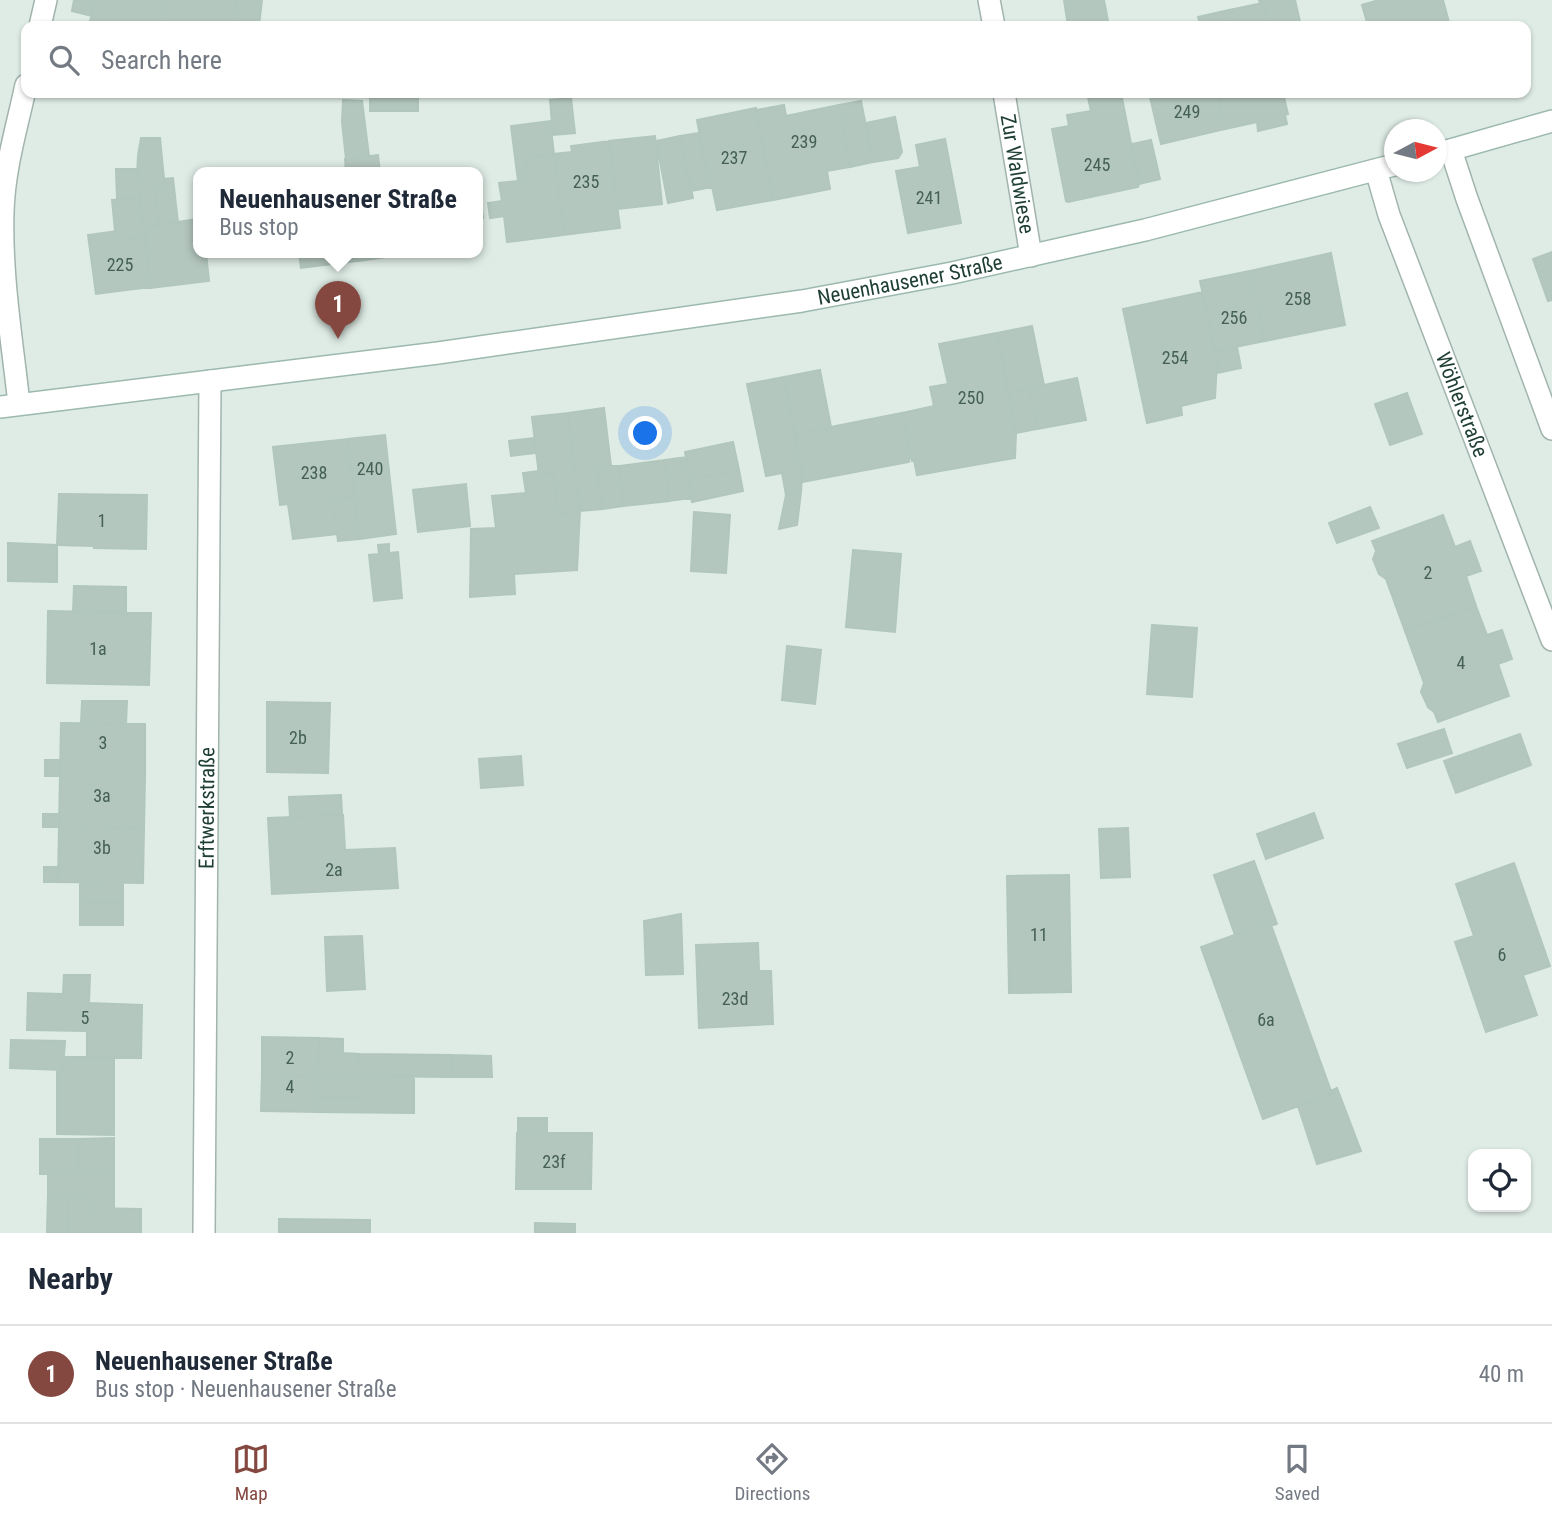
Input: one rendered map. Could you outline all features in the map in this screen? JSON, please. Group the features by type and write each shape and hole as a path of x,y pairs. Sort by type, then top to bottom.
{"street":[{"path":"41,21 46,0"},
{"path":"989,0 993,21"},
{"path":"10,405 3,210 10,157 23,98"},
{"name":"Zur Waldwiese","path":"1005,98 1031,256"},
{"path":"1447,151 1552,121"},
{"path":"1447,158 1467,199 1552,429"},
{"name":"Neuenhausener Straße","path":"10,405 438,353 864,290 1031,256 1184,220 1384,167"},
{"name":"Wöhlerstraße","path":"1386,182 1389,215 1552,640"},
{"name":"Erftwerkstraße","path":"204,1233 210,381"}],"building":[{"path":"74,0 95,0 92,16 72,11"},
{"path":"95,0 168,0 164,21 90,21"},
{"path":"168,0 237,0 232,21 164,21"},
{"path":"237,0 262,0 260,21 232,21"},
{"path":"1064,0 1104,0 1108,21 1067,21"},
{"path":"1259,0 1295,0 1300,21 1268,21 1263,3 1260,4"},
{"path":"1379,0 1443,0 1449,21 1367,21 1362,5"},
{"path":"1263,3 1268,21 1231,21 1229,10"},
{"path":"1229,10 1231,21 1199,21 1198,17"},
{"path":"370,98 418,98 418,111 370,111"},
{"path":"571,98 575,133 553,135 550,100"},
{"path":"1088,98 1122,98 1139,184 1138,187 1068,202 1052,129 1069,126 1067,115 1091,111"},
{"path":"1150,98 1218,98 1225,129 1161,144"},
{"path":"1218,98 1284,98 1287,124 1258,131 1257,122 1225,129"},
{"path":"343,100 362,101 369,156 346,159 342,122"},
{"path":"861,101 873,162 850,167 839,105"},
{"path":"784,105 786,116 839,105 850,167 827,171 830,189 773,200 756,110"},
{"path":"756,108 773,200 717,210 697,120"},
{"path":"895,117 902,152 898,158 873,162 866,123"},
{"path":"550,121 554,154 526,158 528,180 518,181 511,126"},
{"path":"699,133 712,187 691,191 680,136"},
{"path":"655,136 662,204 618,209 609,141"},
{"path":"680,136 693,198 668,203 656,141"},
{"path":"141,138 160,138 164,179 164,187 155,188 159,225 144,227 137,177"},
{"path":"945,139 961,223 908,233 896,171 920,167 916,145"},
{"path":"1151,140 1160,179 1139,184 1132,144"},
{"path":"609,141 620,228 564,235 554,154 572,152 571,146"},
{"path":"554,154 564,235 507,242 504,216 490,218 488,203 502,201 499,183 528,180 526,158"},
{"path":"378,155 379,167 346,167 345,159"},
{"path":"116,169 136,169 140,198 117,200"},
{"path":"173,178 178,223 159,225 155,188 164,187 164,179"},
{"path":"140,198 145,237 119,240 118,231 115,231 112,200"},
{"path":"193,220 193,258 207,258 209,281 151,288 144,227"},
{"path":"118,231 119,240 145,237 151,287 96,294 88,235"},
{"path":"1552,252 1552,300 1548,301 1533,259"},
{"path":"1331,253 1345,325 1265,341 1250,271"},
{"path":"300,258 358,258 358,261 301,268"},
{"path":"358,258 379,258 358,261"},
{"path":"1250,271 1265,341 1215,351 1200,281"},
{"path":"1203,292 1217,363 1215,398 1181,406 1182,415 1147,423 1123,309"},
{"path":"1032,326 1044,385 1008,393 997,333"},
{"path":"997,333 1016,433 1015,458 917,475 902,413 934,406 930,387 948,384 939,344"},
{"path":"1237,347 1241,368 1217,373 1215,351"},
{"path":"820,370 831,427 795,434 784,377"},
{"path":"784,377 802,475 801,492 786,495 782,473 766,476 747,384"},
{"path":"1077,378 1086,420 1037,429 1030,388"},
{"path":"1030,388 1037,429 1016,433 1008,393"},
{"path":"1407,393 1422,434 1390,445 1375,404"},
{"path":"604,408 611,466 597,467 602,509 580,511 568,413"},
{"path":"568,413 580,511 559,514 553,473 539,475 532,417"},
{"path":"902,413 910,453 909,462 802,482 795,434"},
{"path":"385,435 396,534 359,539 348,439"},
{"path":"534,438 536,453 511,456 509,441"},
{"path":"348,439 355,497 333,499 337,534 293,539 288,504 280,505 273,447"},
{"path":"733,442 739,470 689,480 685,452"},
{"path":"686,457 692,498 669,501 664,460"},
{"path":"664,460 669,501 624,506 619,466"},
{"path":"619,466 624,506 602,509 597,467"},
{"path":"739,470 743,491 692,502 689,480"},
{"path":"538,471 539,475 553,473 559,514 580,511 577,570 514,574 515,594 470,597 471,529 496,528 492,496 526,493 523,473"},
{"path":"466,484 470,526 418,532 413,490"},
{"path":"801,492 797,525 779,529 786,495"},
{"path":"59,494 147,495 146,549 57,545"},
{"path":"355,497 359,539 338,541 333,499"},
{"path":"1370,507 1379,528 1337,543 1329,523"},
{"path":"694,512 730,515 726,573 691,571"},
{"path":"1443,515 1455,547 1470,541 1481,571 1466,576 1476,606 1405,631 1386,579 1379,574 1373,559 1376,551 1372,541"},
{"path":"8,543 57,545 57,582 8,581"},
{"path":"389,544 389,553 398,552 402,598 374,601 369,555 379,554 378,545"},
{"path":"853,550 901,554 895,632 846,627"},
{"path":"74,586 126,587 126,613 73,612"},
{"path":"1476,606 1487,635 1502,630 1512,659 1498,664 1509,696 1438,722 1421,692 1424,683 1405,631"},
{"path":"48,611 151,613 149,685 47,683"},
{"path":"1152,625 1197,628 1192,697 1147,694"},
{"path":"787,646 821,650 815,704 782,700"},
{"path":"82,701 127,701 126,724 81,723"},
{"path":"267,702 330,703 328,773 267,772"},
{"path":"61,723 145,724 145,776 60,776"},
{"path":"1444,729 1452,753 1407,768 1398,744"},
{"path":"1520,734 1531,765 1456,793 1444,761"},
{"path":"521,756 523,785 481,788 479,759"},
{"path":"45,760 60,760 60,776 45,776"},
{"path":"60,776 145,776 144,828 59,827"},
{"path":"341,795 342,814 290,817 289,797"},
{"path":"1314,813 1323,838 1266,859 1257,834"},
{"path":"43,814 59,814 59,827 43,827"},
{"path":"343,815 345,850 395,848 398,888 272,894 268,818"},
{"path":"59,827 144,828 143,883 58,882"},
{"path":"1128,828 1130,877 1101,878 1099,829"},
{"path":"1254,861 1277,924 1271,926 1270,922 1235,935 1214,875"},
{"path":"1514,863 1550,966 1523,975 1537,1015 1486,1032 1455,942 1474,936 1456,884"},
{"path":"44,867 59,867 58,882 44,882"},
{"path":"1069,875 1071,992 1009,993 1007,876"},
{"path":"80,882 123,883 123,903 80,903"},
{"path":"80,903 123,903 123,925 80,925"},
{"path":"681,914 683,974 646,975 644,921"},
{"path":"1270,922 1332,1094 1263,1119 1201,947"},
{"path":"362,936 365,989 327,991 325,937"},
{"path":"758,943 759,971 771,971 773,1024 699,1028 696,945"},
{"path":"64,975 90,975 89,1003 142,1005 141,1058 87,1057 87,1031 27,1030 28,993 63,994"},
{"path":"262,1037 319,1038 318,1076 262,1075"},
{"path":"319,1038 343,1039 343,1053 359,1054 360,1076 318,1076"},
{"path":"11,1040 65,1041 63,1070 10,1068"},
{"path":"359,1054 452,1055 451,1077 360,1076"},
{"path":"452,1055 491,1056 492,1077 451,1077"},
{"path":"64,1057 114,1057 114,1135 57,1134 57,1069 63,1070"},
{"path":"262,1075 318,1076 318,1112 261,1111"},
{"path":"318,1076 360,1076 360,1097 318,1097"},
{"path":"360,1076 414,1076 414,1113 317,1112 318,1097 360,1097"},
{"path":"1337,1088 1361,1151 1317,1164 1298,1106 1332,1094 1331,1091"},
{"path":"518,1118 547,1118 547,1133 518,1133"},
{"path":"517,1133 592,1133 591,1189 516,1189"},
{"path":"114,1138 114,1174 79,1174 79,1139"},
{"path":"40,1139 79,1139 79,1174 40,1174"},
{"path":"48,1174 114,1174 114,1208 88,1208 88,1195 48,1194"},
{"path":"48,1194 69,1194 68,1233 47,1233"},
{"path":"69,1194 88,1195 88,1233 68,1233"},
{"path":"88,1208 141,1209 141,1233 88,1233"},
{"path":"279,1219 370,1220 370,1233 279,1233"},
{"path":"535,1223 575,1224 575,1233 535,1233"}],"place":[{"name":"Neuenhausener Straße","path":"338,339"}]}
